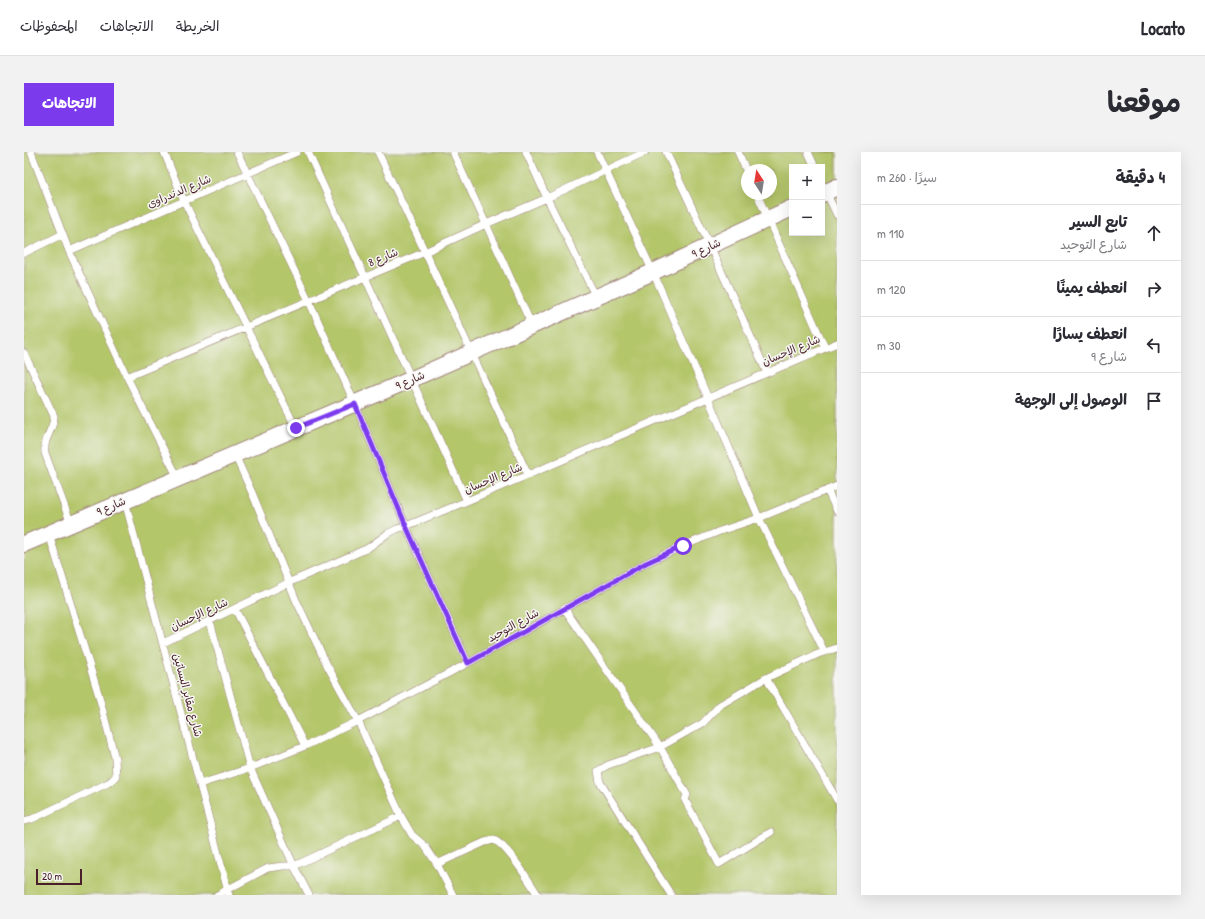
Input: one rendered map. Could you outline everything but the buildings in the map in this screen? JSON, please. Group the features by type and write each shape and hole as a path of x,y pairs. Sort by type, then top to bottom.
{"street":[{"name":"شارع 9","path":"24,544 355,404 653,272 789,209"}],"lane":[{"path":"31,152 69,251 127,377 178,478"},
{"path":"164,152 184,201 296,428"},
{"path":"237,152 310,301 406,526 468,663"},
{"name":"شارع الدندراوى","path":"69,251 297,152"},
{"path":"308,152 467,501"},
{"path":"378,152 426,252 528,475"},
{"path":"453,152 532,326"},
{"path":"526,152 546,198 596,297"},
{"path":"597,152 653,272 759,518 824,651"},
{"name":"شارع 8","path":"127,377 426,252 645,152"},
{"path":"666,152 767,373"},
{"path":"738,152 743,164"},
{"path":"808,152 814,164"},
{"path":"827,189 837,215"},
{"path":"760,200 825,348"},
{"path":"24,253 63,234"},
{"name":"شارع الإحسان","path":"163,643 290,582 362,550 397,529 467,501 837,343"},
{"path":"24,353 54,416 53,426 44,443 44,453 71,524"},
{"path":"234,454 290,582 296,600 327,665 358,721 401,816 412,835 425,846 437,864 453,895"},
{"name":"شارع التوحيد","path":"200,784 250,768 305,746 358,721 468,663 646,563 720,531 759,518 837,486"},
{"path":"827,490 837,511"},
{"name":"شارع مقابر البساتين","path":"125,500 229,892"},
{"path":"24,821 32,819 108,783 116,776 115,758 99,696 49,534"},
{"path":"564,608 660,747 687,795 685,800 719,864 771,832"},
{"path":"235,609 305,746"},
{"path":"210,621 250,768 294,866 310,895"},
{"path":"671,895 600,782 598,771 608,765 660,747 703,723 720,705 766,678 824,651 837,648"},
{"path":"766,678 837,800"},
{"path":"217,895 229,892 268,868 294,866 401,816"},
{"path":"437,864 485,842 494,840 506,849 538,895"}],"green space":[{"path":"24,152 837,152 837,895 24,895"}],"route":[{"path":"296,428 355,404 406,526 468,663 646,563 683,546"}]}
